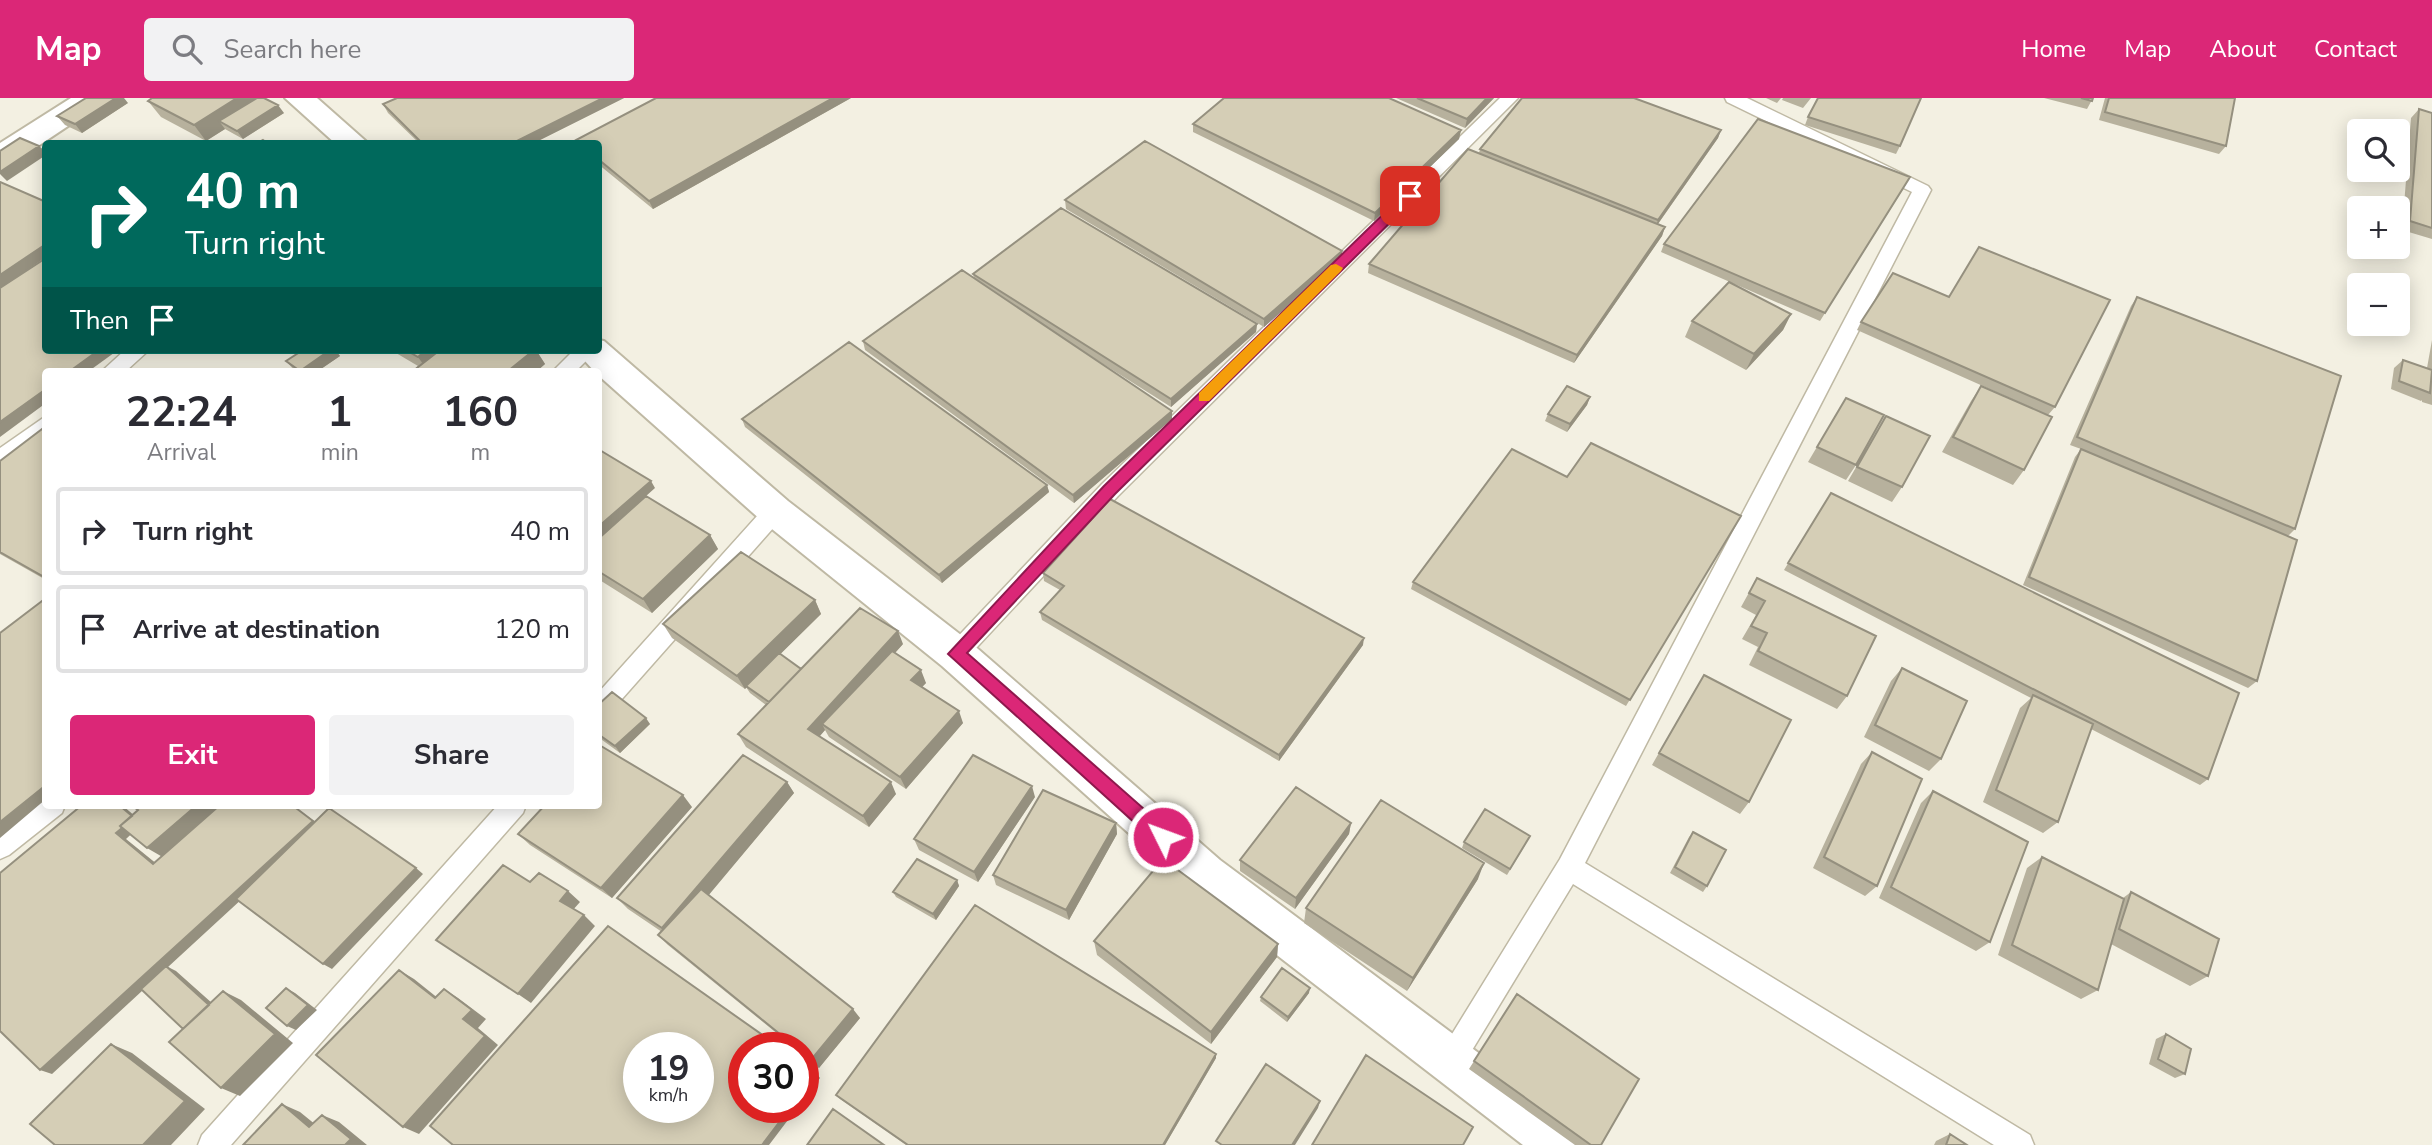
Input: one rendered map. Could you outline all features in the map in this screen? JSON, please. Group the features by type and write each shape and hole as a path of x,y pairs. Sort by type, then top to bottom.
{"street":[{"path":"0,157 91,98"},
{"path":"299,98 350,140"},
{"path":"594,354 775,511 956,654 1205,874 1562,1145"}],"lane":[{"path":"956,654 1110,490 1510,98"},
{"path":"1450,1060 1569,867 1922,190 1733,98"},
{"path":"117,368 134,354"},
{"path":"567,368 584,354"},
{"path":"0,459 42,427"},
{"path":"602,706 775,511"},
{"path":"0,847 48,809"},
{"path":"212,1145 510,809"},
{"path":"1569,867 2020,1145"}],"building":[{"path":"86,98 116,98 75,124 57,116"},
{"path":"152,98 237,98 194,125 148,101"},
{"path":"257,98 264,98 278,105 237,131 219,121"},
{"path":"397,98 603,98 519,140 419,140 383,104"},
{"path":"656,98 833,98 649,201 602,162 602,140 576,140"},
{"path":"1224,98 1389,98 1461,130 1375,213 1193,124"},
{"path":"1417,98 1487,98 1467,119"},
{"path":"1522,98 1634,98 1721,130 1658,220 1480,149"},
{"path":"1818,98 1921,98 1900,146 1808,117"},
{"path":"2109,98 2235,98 2226,146 2105,112"},
{"path":"2419,109 2432,113 2432,228 2410,221"},
{"path":"1758,119 1910,177 1825,313 1664,244"},
{"path":"20,138 39,146 0,172 0,151"},
{"path":"1145,141 1342,251 1264,319 1065,200"},
{"path":"1468,149 1665,227 1577,355 1369,264"},
{"path":"0,182 42,200 42,247 0,275"},
{"path":"1061,208 1257,324 1171,399 973,274"},
{"path":"1979,247 2110,300 2055,407 1861,322 1893,273 1949,297"},
{"path":"42,261 42,354 93,354 74,368 42,368 42,392 0,422 0,288"},
{"path":"962,270 1172,411 1073,495 863,341"},
{"path":"1729,282 1791,314 1754,354 1692,321"},
{"path":"2137,297 2341,376 2295,529 2077,437"},
{"path":"849,342 1047,485 939,575 742,419"},
{"path":"297,354 324,354 304,368 296,368 286,361"},
{"path":"435,354 529,354 512,368 417,368"},
{"path":"2403,360 2432,370 2430,393 2399,381"},
{"path":"1567,386 1590,397 1570,424 1548,414"},
{"path":"1981,386 2052,417 2024,470 1953,437"},
{"path":"1846,398 1884,415 1856,465 1817,447"},
{"path":"1886,416 1930,436 1902,487 1857,467"},
{"path":"42,429 42,576 0,552 0,461"},
{"path":"1591,443 1741,516 1630,700 1413,582 1512,449 1567,477"},
{"path":"2081,449 2297,540 2257,681 2029,577"},
{"path":"602,451 651,481 602,524"},
{"path":"1831,493 2239,693 2208,779 1788,563"},
{"path":"646,496 710,535 643,599 602,573 602,535"},
{"path":"1110,499 1364,638 1279,755 1040,612 1064,586 1043,573"},
{"path":"741,552 815,600 737,676 663,624"},
{"path":"1757,578 1876,636 1847,696 1758,651 1767,633 1751,626 1765,601 1749,593"},
{"path":"42,601 42,788 0,822 0,633"},
{"path":"860,608 898,631 808,729 891,782 863,816 738,734"},
{"path":"892,651 921,670 911,680 959,711 900,777 822,724"},
{"path":"779,653 801,669 769,702 746,686"},
{"path":"1902,668 1967,701 1941,759 1875,725"},
{"path":"1704,675 1791,720 1749,802 1659,753"},
{"path":"612,692 646,718 615,746 602,737 602,701"},
{"path":"2033,695 2093,724 2058,822 1996,790"},
{"path":"602,747 683,795 601,888 518,834 541,809 602,809"},
{"path":"1872,752 1922,779 1877,886 1824,857"},
{"path":"743,755 787,782 662,928 617,898"},
{"path":"973,755 1032,786 974,872 914,839"},
{"path":"1296,787 1351,823 1296,898 1240,860"},
{"path":"1043,790 1116,823 1066,910 993,875"},
{"path":"1933,791 2028,842 1990,942 1891,887"},
{"path":"1381,800 1484,863 1413,978 1306,908"},
{"path":"77,809 124,809 132,816 116,833 153,864 215,809 297,809 313,821 40,1070 0,1031 0,873"},
{"path":"192,809 147,848 120,826 138,810"},
{"path":"328,809 416,868 323,964 236,899"},
{"path":"1485,809 1530,836 1510,869 1464,842"},
{"path":"1693,832 1726,850 1707,886 1675,867"},
{"path":"2042,857 2124,899 2098,990 2012,945"},
{"path":"917,859 957,880 933,914 893,892"},
{"path":"1163,859 1278,944 1211,1032 1094,941"},
{"path":"503,865 530,882 539,873 568,891 560,901 584,915 518,994 436,940"},
{"path":"701,889 853,1009 819,1050 819,1032 777,1032 658,935"},
{"path":"2131,892 2219,939 2208,976 2119,929"},
{"path":"975,905 1216,1054 1163,1145 908,1145 836,1095"},
{"path":"608,926 758,1032 728,1032 728,1123 779,1123 762,1145 453,1145 430,1126"},
{"path":"166,966 209,1005 183,1029 141,989"},
{"path":"1282,968 1310,988 1288,1017 1261,997"},
{"path":"399,970 435,998 444,989 472,1010 463,1019 485,1036 403,1127 316,1055"},
{"path":"286,988 308,1005 287,1026 266,1008"},
{"path":"223,991 275,1034 221,1088 169,1042"},
{"path":"1517,994 1639,1079 1601,1145 1591,1145 1474,1061"},
{"path":"2166,1034 2191,1049 2185,1074 2158,1059"},
{"path":"111,1044 185,1101 143,1145 55,1145 30,1124"},
{"path":"1366,1055 1473,1127 1463,1145 1312,1145"},
{"path":"1266,1064 1320,1101 1292,1145 1222,1145 1216,1141"},
{"path":"282,1104 309,1127 322,1115 351,1139 345,1145 243,1145"},
{"path":"833,1109 884,1145 807,1145"},
{"path":"1950,1134 1967,1145 1946,1145"}],"slow traffic":[{"path":"1204,397 1336,268"}],"route":[{"path":"1163,837 956,654 1110,490 1410,196"}]}
